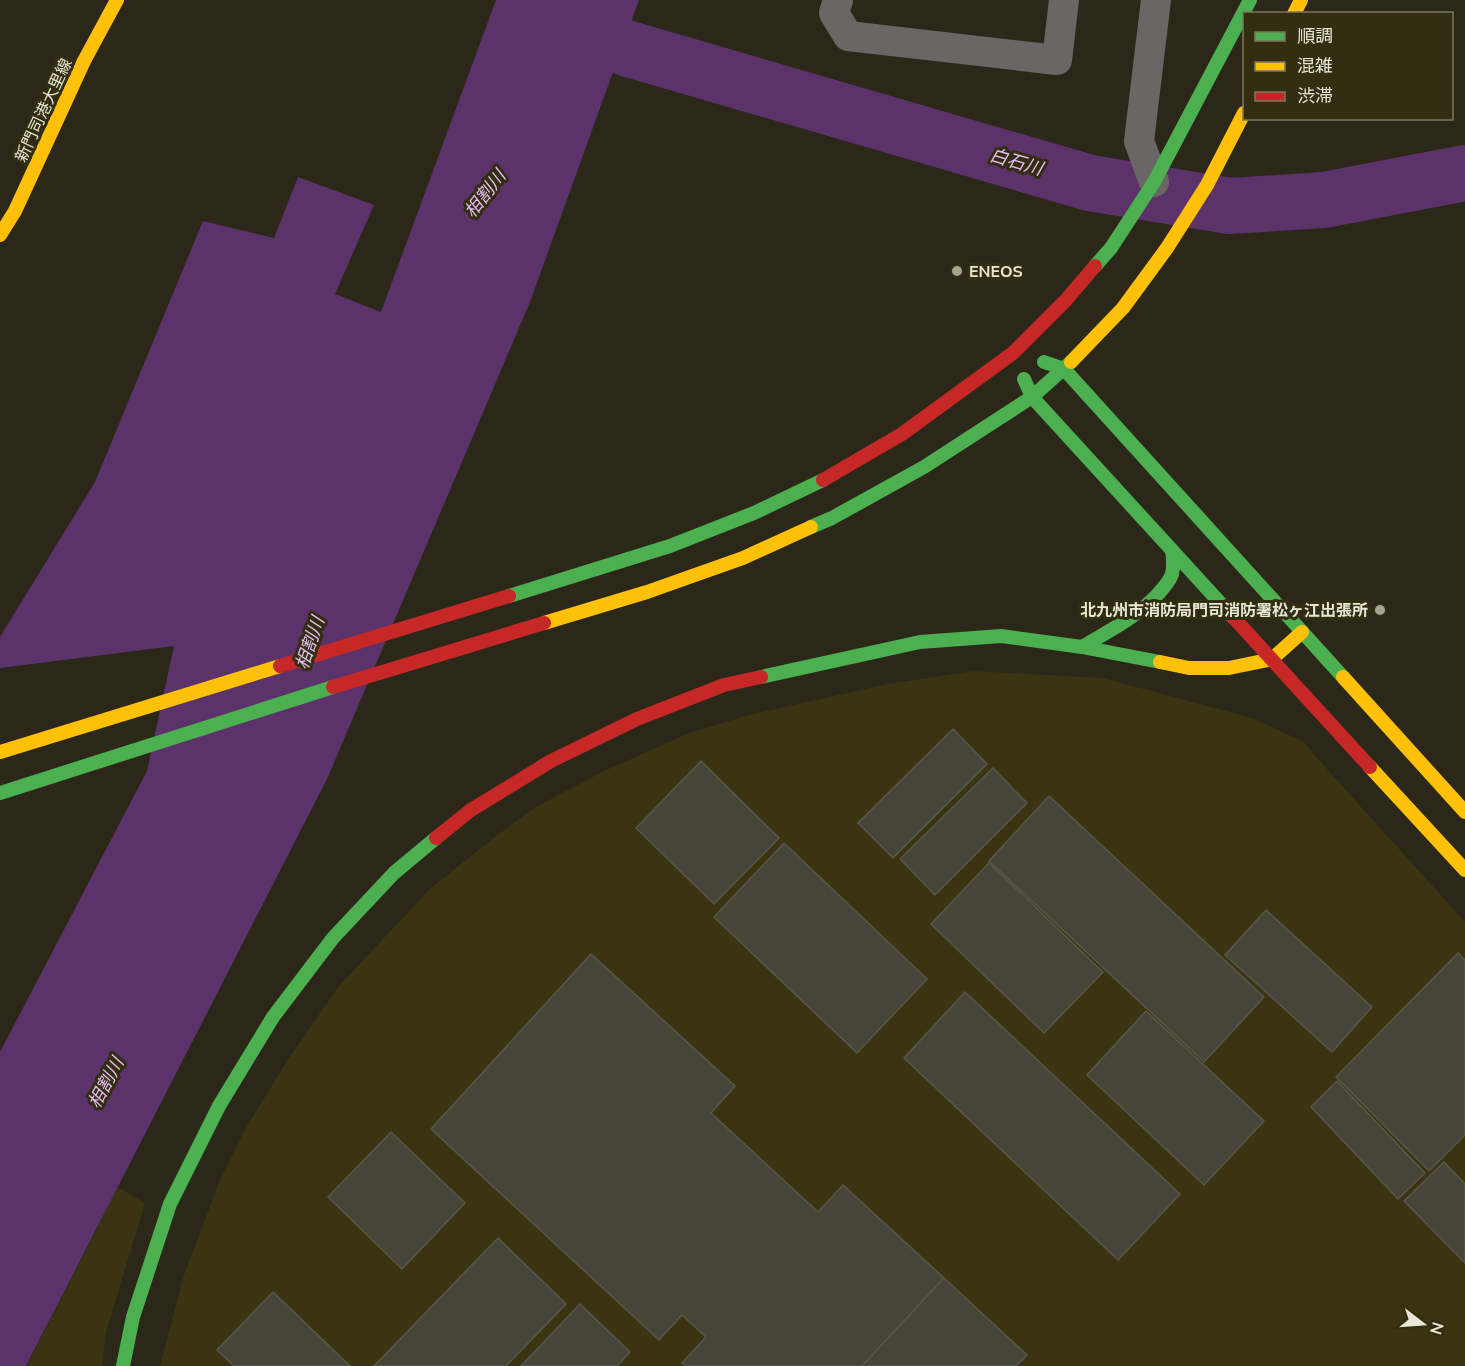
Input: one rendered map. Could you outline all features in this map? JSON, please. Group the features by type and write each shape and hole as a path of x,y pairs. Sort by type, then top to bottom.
{"street":[{"name":"新門司港大里線","path":"0,235 15,211 84,61 117,0"},
{"path":"838,0 834,13 848,36 1057,60 1064,0"},
{"path":"1154,182 1139,141 1156,0"},
{"path":"0,752 670,546 754,513 835,474 902,435 1022,360 1066,300 1111,248 1154,182 1243,13"},
{"path":"0,793 404,664 647,592 743,558 832,518 924,467 1032,397 1080,354 1123,308 1167,248 1207,185 1243,117"},
{"path":"1022,360 1064,369 1465,812"},
{"path":"1022,360 1032,397 1465,870"},
{"path":"1082,647 1124,624 1158,595 1171,575 1174,564 1173,550"},
{"path":"123,1366 133,1317 170,1204 219,1106 273,1017 333,938 394,873 471,810 551,761 637,719 724,685 920,642 1001,636 1082,647 1189,668 1229,668 1272,659 1302,632"}],"shaded area":[{"path":"974,671 1103,678 1252,718 1304,742 1465,922 1465,1366 160,1366 184,1275 220,1180 244,1131 289,1058 339,986 431,888 534,808 604,771 689,733 749,715 888,684"},
{"path":"118,1187 145,1203 106,1332 102,1366 27,1366"}],"water":[{"name":"相割川","path":"496,0 639,0 530,302 327,779 26,1366 0,1366 0,1052 147,771 174,646 0,668 0,637 95,482 203,221 274,238 298,177 374,205 335,294 381,312"}],"building":[{"path":"953,729 987,764 893,858 858,823"},
{"path":"701,761 779,838 714,904 636,828"},
{"path":"993,768 1027,803 935,895 900,859"},
{"path":"1049,796 1264,997 1204,1062 989,861"},
{"path":"784,843 927,979 857,1053 714,917"},
{"path":"989,863 1103,972 1044,1033 931,924"},
{"path":"1266,910 1372,1007 1332,1052 1225,955"},
{"path":"1458,953 1465,960 1465,1135 1429,1171 1336,1077"},
{"path":"591,954 735,1086 711,1113 818,1212 843,1185 944,1278 862,1366 686,1366 682,1363 706,1337 682,1315 659,1340 431,1129"},
{"path":"965,992 1180,1194 1118,1260 904,1058"},
{"path":"1146,1011 1264,1121 1204,1185 1087,1075"},
{"path":"1337,1081 1425,1173 1398,1199 1311,1107"},
{"path":"391,1132 465,1203 402,1269 328,1197"},
{"path":"1444,1162 1465,1184 1465,1263 1404,1201"},
{"path":"498,1238 566,1304 506,1366 374,1366"},
{"path":"944,1278 1027,1355 1016,1366 862,1366"},
{"path":"273,1292 350,1366 234,1366 217,1350"},
{"path":"580,1304 630,1352 617,1366 521,1366"}],"waterway":[{"name":"白石川","path":"579,30 629,49 1090,183 1230,206 1324,200 1465,173"}],"traffic: fast":[{"path":"1244,12 1250,0"},
{"path":"1095,266 1111,248 1154,182 1243,13"},
{"path":"1044,362 1064,369 1343,677"},
{"path":"811,527 832,518 924,467 1032,397 1071,362"},
{"path":"1024,379 1032,397 1233,617"},
{"path":"509,596 670,546 754,513 823,480"},
{"path":"1082,647 1132,617 1159,593 1172,574 1172,550"},
{"path":"761,677 920,642 1001,636 1082,647 1160,662"},
{"path":"0,793 333,687"},
{"path":"123,1366 133,1317 170,1204 219,1106 273,1017 333,938 394,873 436,838"}],"traffic: slow":[{"path":"0,235 15,211 84,61 117,0"},
{"path":"1295,12 1301,0"},
{"path":"1071,362 1123,308 1167,248 1207,185 1243,115"},
{"path":"544,623 647,592 743,558 811,527"},
{"path":"1160,662 1189,668 1229,668 1272,659 1302,632"},
{"path":"0,752 280,666"},
{"path":"1343,677 1465,812"},
{"path":"1370,767 1465,870"}],"traffic: jam":[{"path":"823,480 902,434 1013,353 1066,300 1095,266"},
{"path":"280,666 509,596"},
{"path":"1233,617 1370,767"},
{"path":"333,687 544,623"},
{"path":"436,838 471,810 551,761 637,719 724,685 761,677"}],"place":[{"name":"ENEOS","path":"957,271"},
{"name":"北九州市消防局門司消防署松ヶ江出張所","path":"1380,610"}]}
